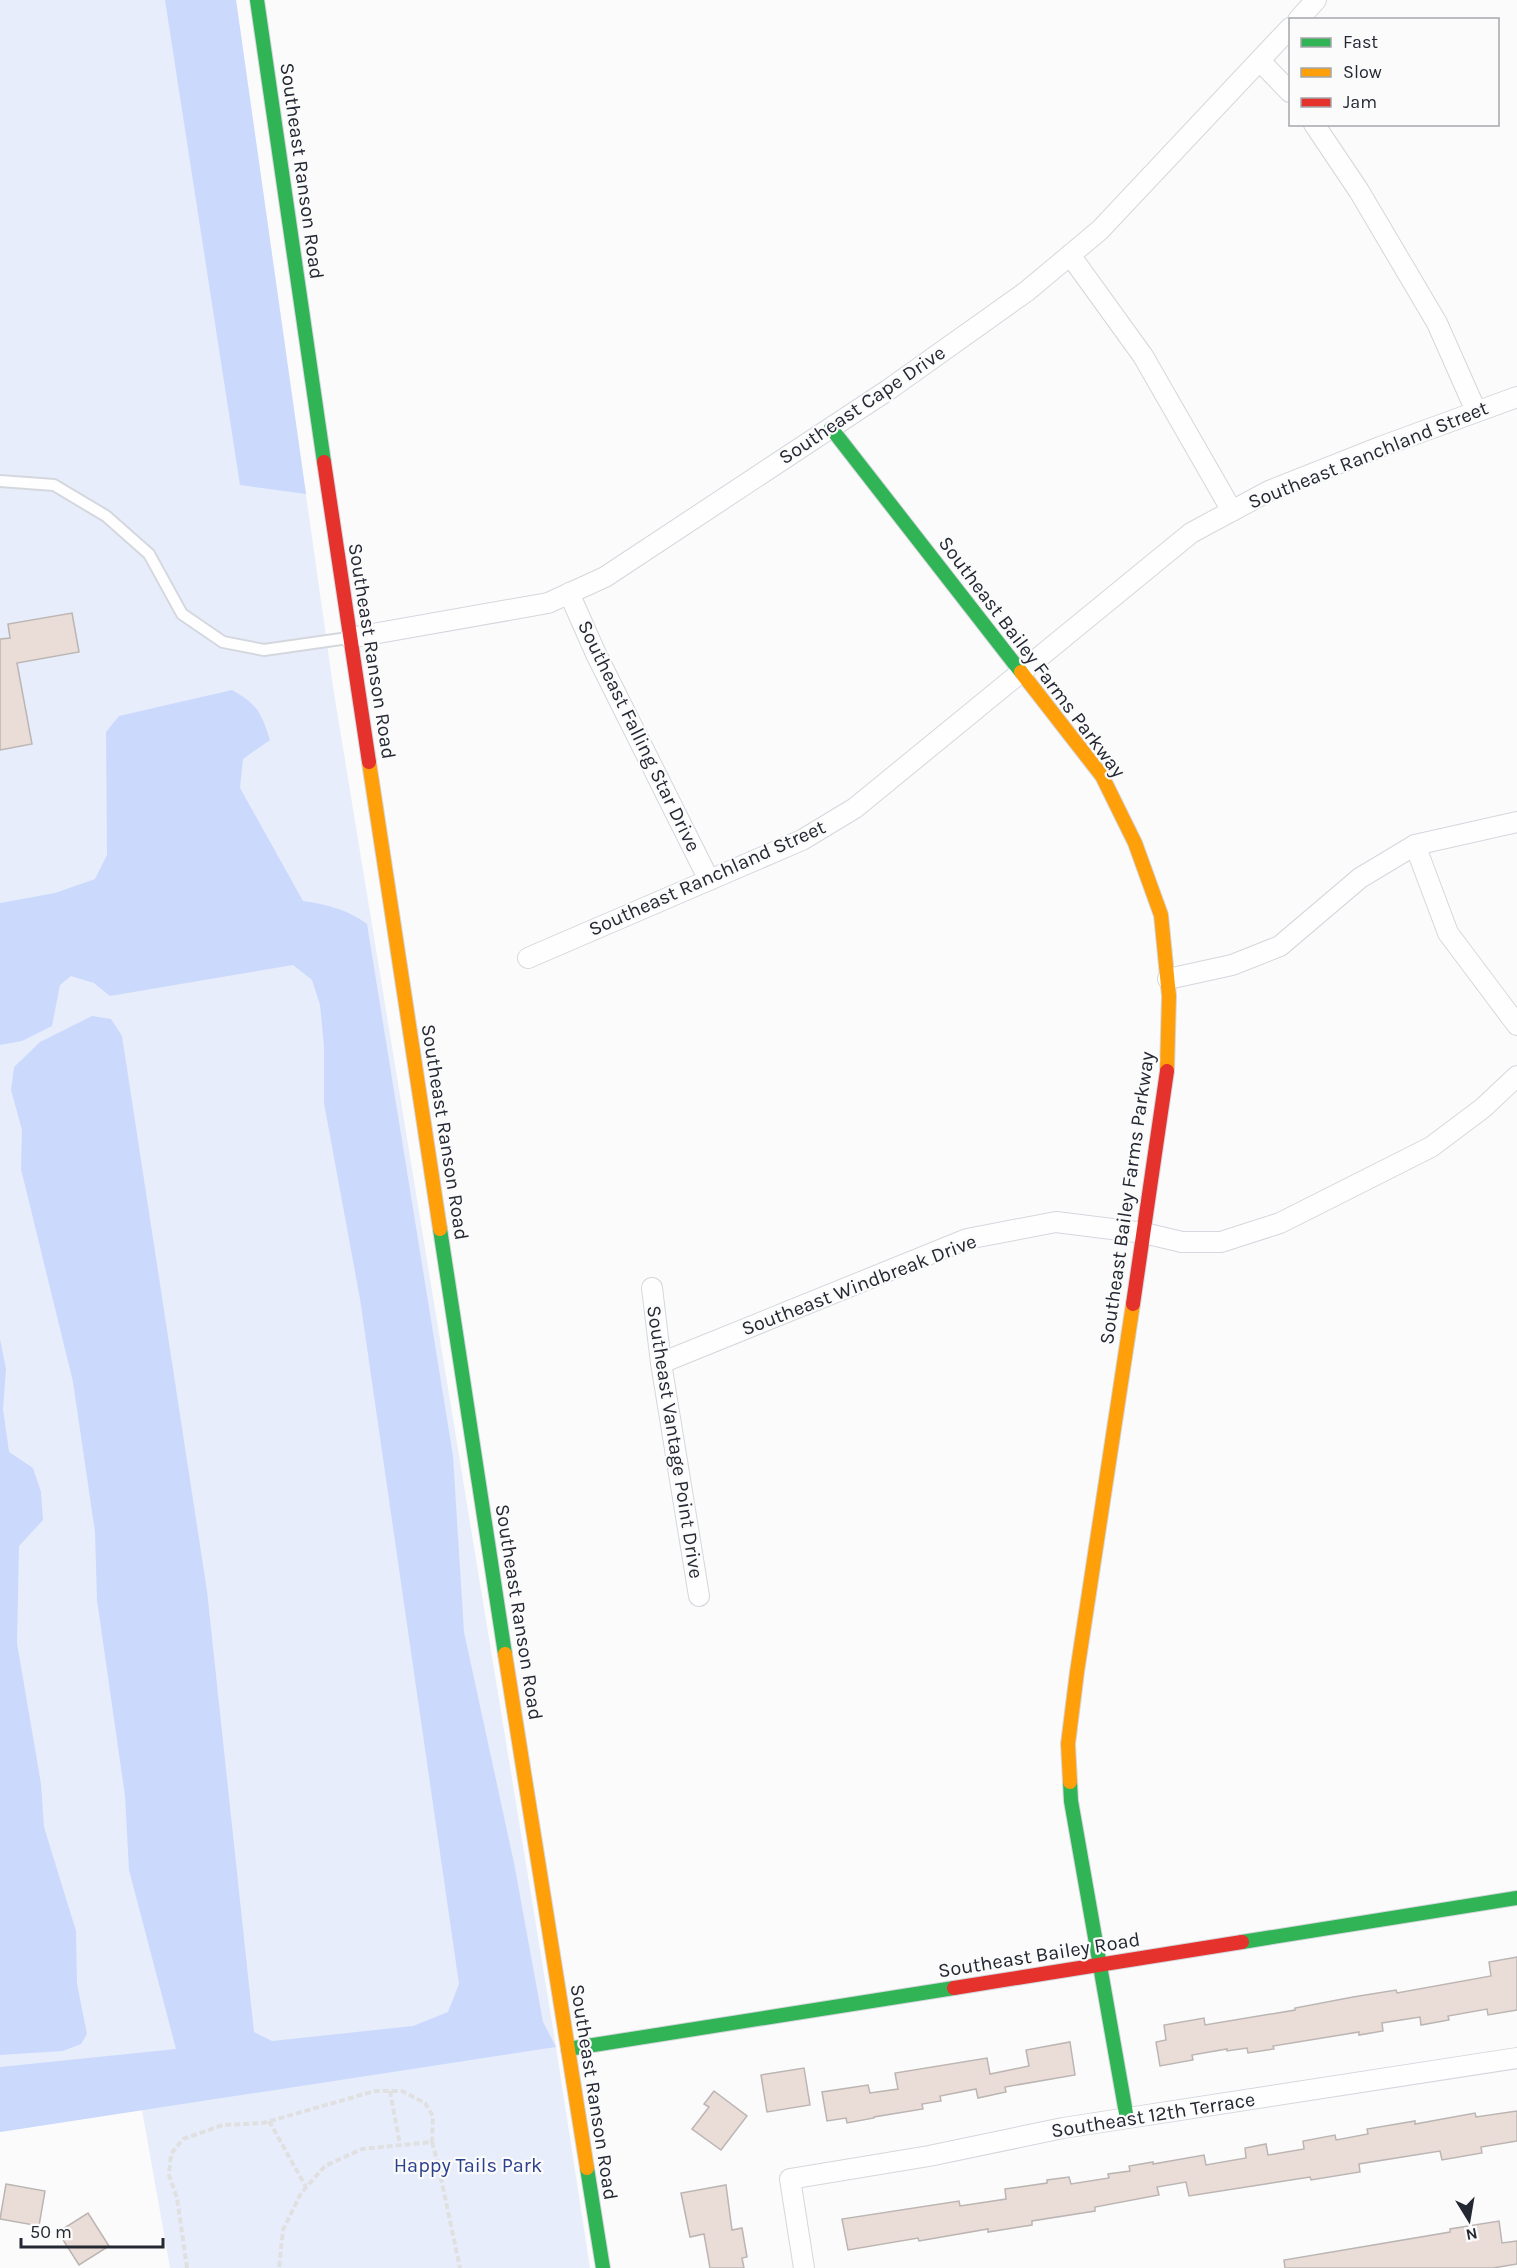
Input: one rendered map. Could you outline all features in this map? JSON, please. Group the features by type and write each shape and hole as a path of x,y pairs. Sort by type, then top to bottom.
{"street":[{"name":"Southeast Ranson Road","path":"257,0 350,638 540,1885 603,2268"},
{"path":"1301,18 1316,0"},
{"name":"Southeast Cape Drive","path":"350,638 548,603 605,577 888,390 1027,291 1100,230 1289,29"},
{"path":"1260,61 1289,91"},
{"path":"1315,126 1359,191 1437,323 1476,411"},
{"path":"1070,255 1143,356 1232,511"},
{"name":"Southeast Ranchland Street","path":"528,958 802,840 855,808 1191,534 1269,491 1517,397"},
{"name":"Southeast Bailey Farms Parkway","path":"831,428 1102,776 1135,843 1161,915 1169,996 1167,1083 1068,1744 1071,1801 1127,2119"},
{"name":"Southeast Falling Star Drive","path":"570,592 596,654 709,880"},
{"path":"1168,980 1232,965 1280,946 1360,878 1415,845 1517,822"},
{"path":"1415,845 1448,933 1517,1025"},
{"name":"Southeast Windbreak Drive","path":"661,1363 967,1239 1056,1222 1144,1233 1182,1242 1221,1242 1280,1223 1431,1147 1483,1108 1517,1076"},
{"name":"Southeast Vantage Point Drive","path":"652,1288 661,1363 699,1596"},
{"name":"Southeast Bailey Road","path":"568,2049 1517,1898"},
{"name":"Southeast 12th Terrace","path":"804,2268 790,2179 929,2156 1063,2128 1517,2058"}],"lane":[{"path":"0,481 54,485 106,516 149,554 182,614 223,642 264,650 350,638"}],"path":[{"path":"187,2268 177,2198 169,2175 171,2154 183,2139 223,2125 269,2121 375,2091 402,2091 425,2103 433,2116 432,2142 460,2268"},
{"path":"390,2091 400,2145"},
{"path":"269,2121 306,2187"},
{"path":"279,2268 282,2230 301,2193 325,2166 362,2149 432,2142"}],"green space":[{"name":"Happy Tails Park","path":"0,0 236,0 334,693 556,2047 590,2268 170,2268 142,2110 0,2132"}],"shaded area":[{"path":"165,0 236,0 306,494 240,485"},
{"path":"232,690 257,710 270,740 243,759 240,788 303,901 337,908 367,924 453,1456 464,1632 514,1863 543,2022 556,2047 0,2132 0,2067 176,2049 129,1870 125,1796 97,1600 95,1532 73,1382 21,1169 22,1130 11,1090 14,1067 40,1042 92,1016 111,1019 122,1036 207,1591 254,2032 272,2041 413,2026 448,2012 459,1984 360,1299 324,1103 324,1046 320,1005 312,980 293,965 110,996 94,983 71,976 60,985 52,1026 22,1041 0,1045 0,903 55,893 95,879 107,855 106,732 119,716"},
{"path":"0,1339 6,1369 3,1409 9,1452 33,1468 41,1492 43,1520 19,1546 17,1643 41,1784 44,1827 76,1931 77,1984 87,2034 81,2044 63,2051 0,2055"}],"building":[{"path":"72,613 79,652 17,663 32,744 0,750 0,639 10,638 8,624"},
{"path":"1517,1957 1517,2010 1488,2015 1487,2009 1448,2016 1449,2020 1421,2025 1420,2017 1382,2023 1383,2031 1359,2035 1359,2032 1273,2046 1274,2049 1248,2053 1247,2048 1227,2051 1227,2049 1192,2055 1193,2060 1160,2066 1156,2042 1166,2040 1164,2025 1204,2018 1205,2025 1295,2010 1295,2008 1353,1997 1396,1990 1397,1993 1491,1976 1489,1962"},
{"path":"1070,2042 1075,2075 1005,2087 1006,2092 978,2098 976,2089 940,2096 941,2101 922,2104 923,2109 847,2123 846,2118 827,2121 822,2092 868,2085 870,2093 898,2089 895,2073 987,2058 990,2074 1029,2066 1026,2050"},
{"path":"804,2068 810,2105 767,2112 761,2075"},
{"path":"714,2091 747,2116 721,2150 692,2129 709,2107 704,2104"},
{"path":"1517,2111 1517,2141 1481,2147 1482,2153 1442,2160 1440,2151 1359,2164 1360,2172 1311,2180 1310,2177 1189,2196 1186,2182 1157,2187 1159,2195 1095,2207 1095,2211 1032,2221 1032,2225 988,2232 988,2229 919,2241 918,2238 848,2250 842,2219 959,2201 960,2206 1006,2199 1005,2189 1047,2183 1047,2180 1069,2177 1071,2184 1109,2178 1108,2174 1130,2171 1129,2166 1153,2162 1153,2164 1204,2155 1206,2165 1246,2158 1245,2148 1266,2144 1268,2155 1304,2149 1303,2141 1335,2135 1336,2140 1368,2134 1367,2129 1415,2121 1415,2124 1475,2113 1476,2117"},
{"path":"6,2184 45,2191 39,2226 0,2219"},
{"path":"726,2185 732,2230 742,2228 747,2257 742,2258 744,2268 710,2268 704,2234 690,2237 681,2193"},
{"path":"88,2213 109,2246 79,2265 58,2232"},
{"path":"1499,2221 1502,2243 1517,2241 1517,2264 1493,2268 1285,2268 1284,2260 1450,2232 1450,2229"}],"traffic: fast":[{"path":"257,0 324,462"},
{"path":"831,428 1021,672"},
{"path":"440,1229 505,1654"},
{"path":"1070,1782 1071,1801 1127,2119"},
{"path":"1242,1942 1517,1898"},
{"path":"568,2049 954,1988"},
{"path":"587,2168 603,2268"}],"traffic: slow":[{"path":"1021,672 1102,776 1135,843 1161,915 1169,996 1167,1071"},
{"path":"369,762 440,1229"},
{"path":"1070,1782 1068,1744 1077,1672 1133,1304"},
{"path":"505,1654 587,2168"}],"traffic: jam":[{"path":"324,462 369,762"},
{"path":"1133,1304 1167,1071"},
{"path":"954,1988 1242,1942"}]}
